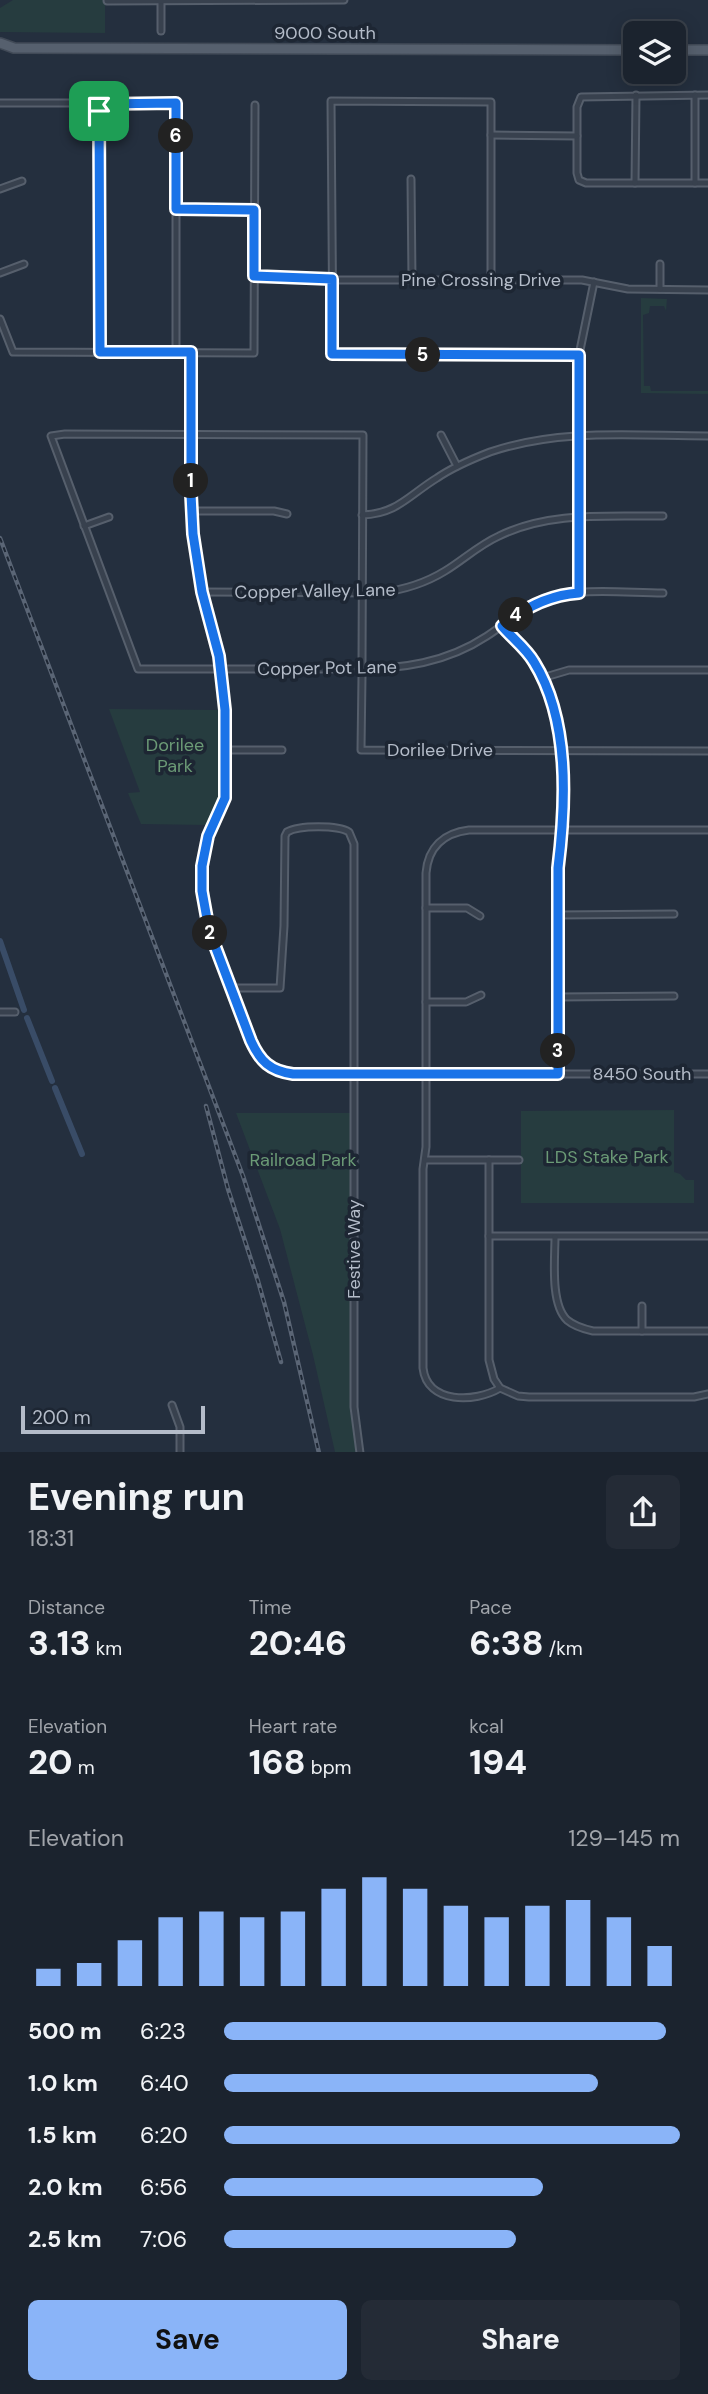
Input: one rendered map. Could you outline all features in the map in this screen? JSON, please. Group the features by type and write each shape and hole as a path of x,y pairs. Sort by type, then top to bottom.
{"main road":[{"name":"9000 South","path":"0,43 14,48"},
{"name":"9000 South","path":"0,52 14,48 623,50"},
{"path":"686,50 708,50"}],"street":[{"path":"107,1 344,0"},
{"path":"161,1 161,30"},
{"path":"708,96 588,95 579,99 577,136 577,173 579,180 586,183 708,183"},
{"path":"635,183 636,95"},
{"path":"695,95 695,183"},
{"path":"491,280 491,102 331,101 332,354 579,355"},
{"path":"0,103 176,103 176,352"},
{"path":"99,104 100,352"},
{"path":"0,319 13,352 254,352 255,105"},
{"path":"491,135 577,136"},
{"path":"411,179 412,280"},
{"path":"0,189 22,181"},
{"path":"176,209 254,210"},
{"path":"0,273 24,264"},
{"path":"660,264 660,289"},
{"name":"Pine Crossing Drive","path":"254,276 594,282 628,289 708,290"},
{"path":"579,593 579,355 594,282"},
{"path":"191,352 191,511 202,592 221,669 226,750 225,798 208,836 202,866 202,891 209,930 230,988"},
{"name":"Dorilee Drive","path":"191,435 363,435 361,750 708,751"},
{"name":"Copper Pot Lane","path":"191,435 51,436 138,669 402,668 436,660 466,648 538,602 579,593 663,593"},
{"path":"441,435 457,466"},
{"path":"362,515 391,511 457,466 512,445 579,436 708,436"},
{"path":"191,511 274,511 287,514"},
{"name":"Copper Valley Lane","path":"202,592 362,593 404,589 426,582 499,535 546,520 663,516"},
{"path":"84,526 109,517"},
{"path":"502,626 530,656 542,678 558,722 562,751 562,831 558,868 558,1074"},
{"path":"542,678 569,670 708,670"},
{"path":"226,750 282,750"},
{"name":"Festive Way","path":"230,988 281,988 287,832 295,828 345,829 352,836 354,844 354,1407 360,1452"},
{"path":"500,1388 476,1397 451,1397 437,1393 427,1381 424,1368 427,864 437,844 450,835 469,830 708,830"},
{"path":"426,908 467,908 480,916"},
{"path":"558,915 674,914"},
{"name":"8450 South","path":"230,988 257,1054 265,1064 282,1073 708,1074"},
{"path":"426,1002 467,1002 481,995"},
{"path":"559,996 674,996"},
{"path":"0,1012 15,1012"},
{"path":"425,1160 519,1160"},
{"path":"489,1160 489,1360 494,1379 500,1388 528,1397 694,1397 708,1394"},
{"path":"489,1236 708,1236"},
{"path":"555,1237 556,1293 566,1319 575,1325 593,1331 708,1331"},
{"path":"642,1306 642,1331"},
{"path":"172,1405 179,1423 180,1452"}],"green space":[{"path":"13,0 105,0 105,33 0,32 0,8"},
{"path":"641,298 667,299 666,311 664,306 650,306 649,313 643,315 644,386 650,386 651,391 708,391 708,394 641,393"},
{"name":"Dorilee Park","path":"109,709 220,710 220,794 206,825 141,824 128,793 140,792"},
{"name":"LDS Stake Park","path":"674,1110 674,1172 686,1180 694,1180 694,1203 521,1203 521,1111"},
{"name":"Railroad Park","path":"236,1113 351,1113 350,1409 356,1452 335,1452 280,1229"}],"waterway":[{"path":"0,941 24,1010"},
{"path":"27,1018 52,1081"},
{"path":"55,1088 82,1154"}],"railway":[{"path":"0,538 243,1176 284,1302 319,1452"},
{"path":"206,1106 228,1189 281,1362"}],"route":[{"path":"176,103 176,209 254,210 254,276 332,279 332,354 579,355 579,593 538,602 502,626 530,656 539,671 561,735 558,1074 293,1074 274,1070 257,1054 209,930 202,891 204,850 212,824 225,798 225,710 219,656 202,592 193,534 191,352 100,352 99,111 99,104 176,103"}]}
